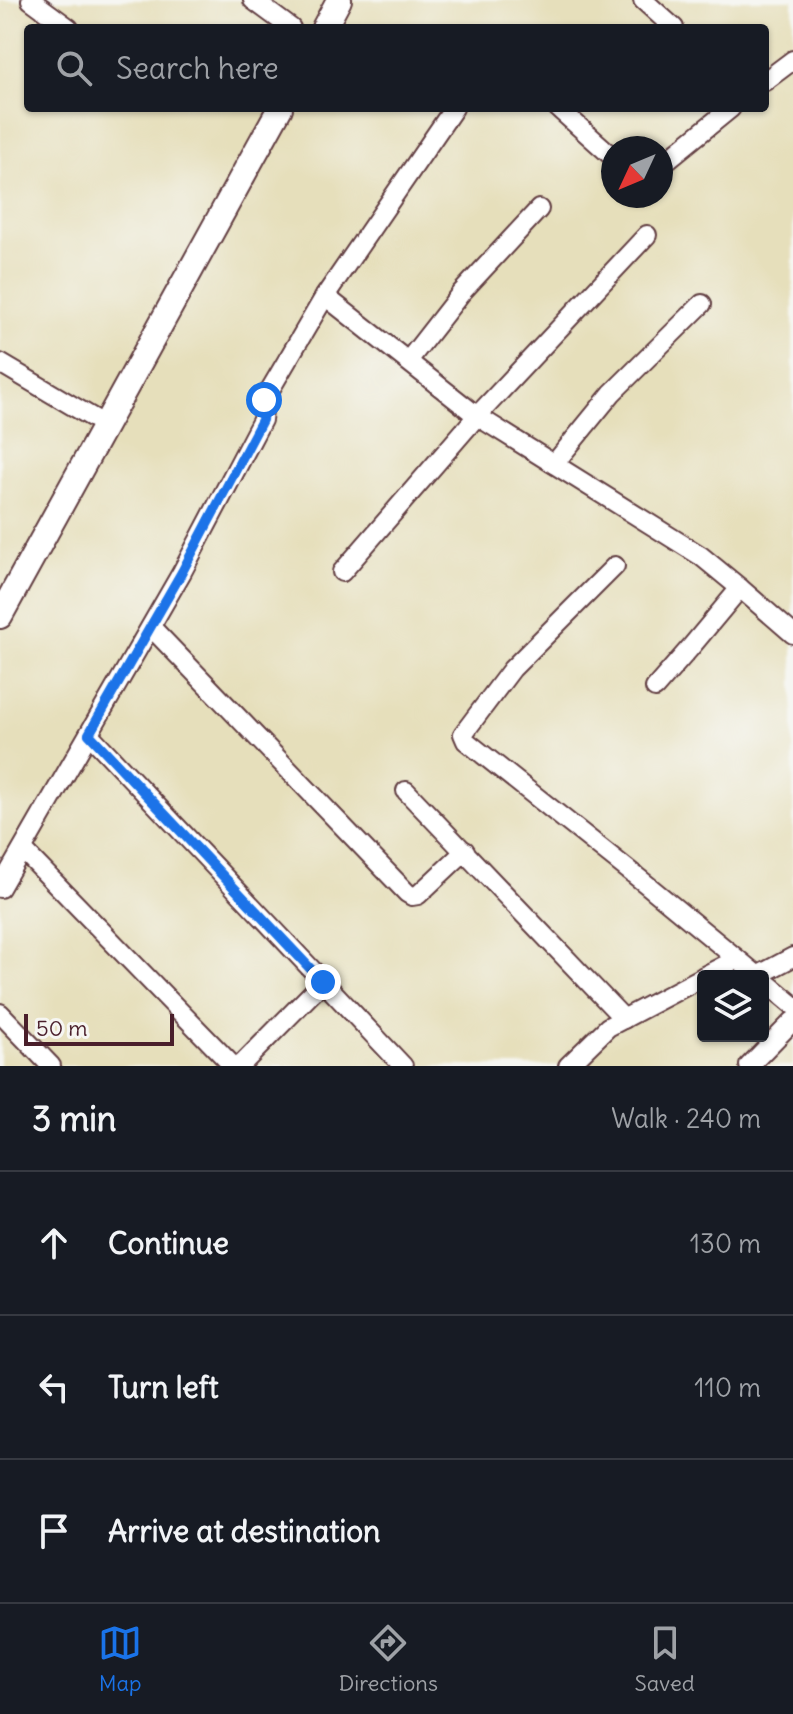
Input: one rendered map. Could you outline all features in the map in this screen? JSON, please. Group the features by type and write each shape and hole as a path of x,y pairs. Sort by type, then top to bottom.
{"street":[{"path":"31,0 64,24"},
{"path":"253,0 286,24"},
{"path":"326,24 339,0"},
{"path":"643,0 670,24"},
{"path":"769,78 793,60"},
{"path":"0,616 278,112"},
{"path":"0,888 182,572 262,420 264,400 325,296 451,112"},
{"path":"562,112 601,146"},
{"path":"673,155 726,112"},
{"path":"408,361 461,293 539,209"},
{"path":"342,572 477,416 647,235"},
{"path":"325,296 477,416 701,556 793,634"},
{"path":"554,464 612,393 702,304"},
{"path":"0,363 105,425"},
{"path":"615,566 512,669 463,734 466,741 751,970"},
{"path":"655,688 740,588"},
{"path":"151,627 407,893 418,895 465,851"},
{"path":"89,734 403,1066"},
{"path":"406,791 624,1019"},
{"path":"23,850 233,1066"},
{"path":"769,970 793,957"},
{"path":"716,970 737,959"},
{"path":"568,1066 608,1027 697,980"},
{"path":"240,1066 323,982"},
{"path":"769,985 793,1005"},
{"path":"0,1013 51,1066"},
{"path":"749,1066 793,1021"}],"route":[{"path":"264,400 262,420 182,572 89,734 323,982"}]}
